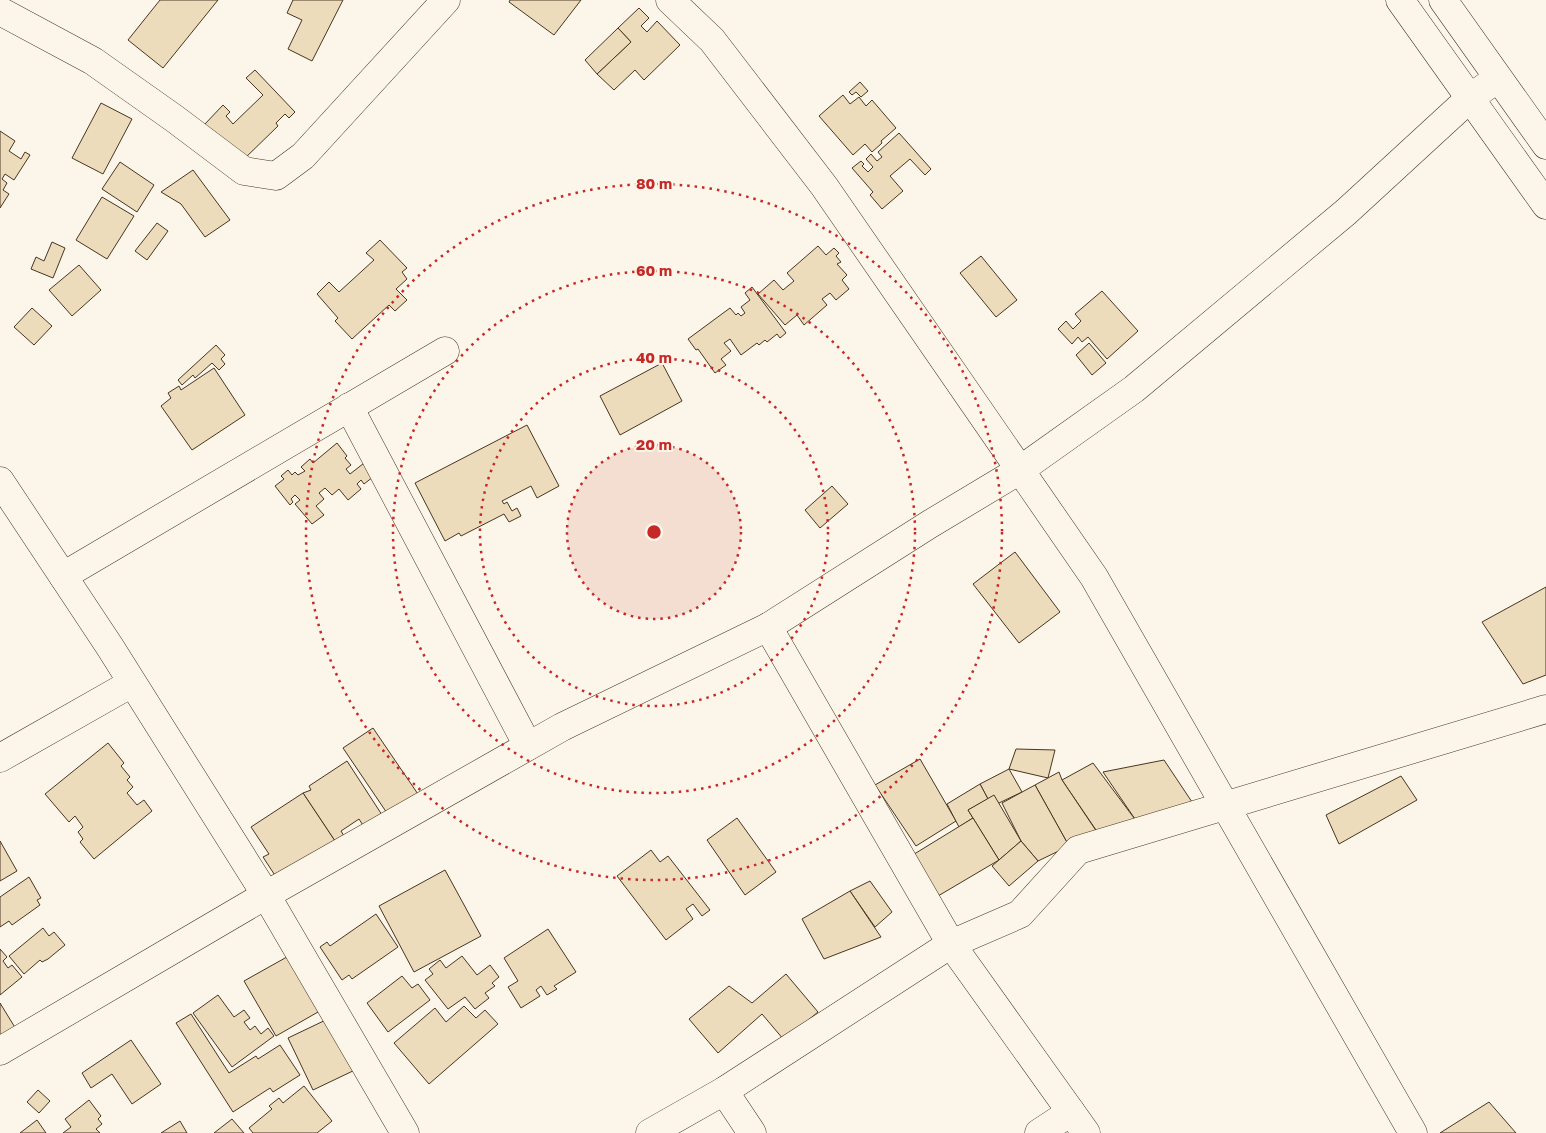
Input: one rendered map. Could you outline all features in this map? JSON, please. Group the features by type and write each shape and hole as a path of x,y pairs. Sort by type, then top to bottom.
{"street":[{"path":"0,11 93,61 244,171 276,176 303,156 446,0"},
{"path":"670,0 712,40 824,186 1094,577 1413,1133"},
{"path":"1400,0 1546,205"},
{"path":"1443,0 1546,145"},
{"path":"0,1051 266,895 562,727 768,627 930,524 1020,470 1134,389 1346,212 1470,98 1498,78"},
{"path":"63,576 445,351"},
{"path":"349,407 528,746"},
{"path":"4,493 63,576 266,895 400,1132"},
{"path":"768,627 951,944 1079,1123 1039,1133"},
{"path":"0,758 132,682"},
{"path":"650,1133 724,1091 951,944 1020,914 1078,850 1224,806 1543,715"},
{"path":"724,1091 752,1133"}],"building":[{"path":"160,0 218,0 163,68 128,40"},
{"path":"293,0 343,0 312,61 288,49 302,20 287,13"},
{"path":"510,0 581,0 554,35 509,2"},
{"path":"639,8 649,18 641,26 647,32 657,21 680,45 644,80 635,70 614,90 597,74 631,42 618,28"},
{"path":"618,28 631,42 597,74 585,60"},
{"path":"255,70 295,112 289,118 285,114 276,123 278,126 240,163 204,125 223,105 230,112 226,116 233,124 263,95 246,78"},
{"path":"860,82 868,91 861,97 856,92 852,95 849,92"},
{"path":"843,95 850,104 859,97 866,106 872,100 896,128 872,152 865,144 853,155 819,116"},
{"path":"101,103 132,119 103,174 72,158"},
{"path":"0,131 15,141 9,151 21,159 25,152 30,155 14,180 5,174 2,179 7,183 3,190 9,194 0,208"},
{"path":"899,133 931,169 925,175 910,159 890,176 903,191 882,209 870,195 873,192 852,168 861,161 864,164 862,166 868,172 873,167 866,159 871,154 877,161 882,157 878,152"},
{"path":"120,162 154,185 137,212 102,189"},
{"path":"193,170 230,220 205,237 181,204 161,192"},
{"path":"102,197 134,216 107,259 76,240"},
{"path":"157,223 168,231 147,260 135,251"},
{"path":"380,240 407,268 402,272 407,279 396,289 407,300 395,311 389,305 352,339 335,321 338,318 317,294 329,282 339,292 374,260 366,253"},
{"path":"52,242 65,248 53,278 31,269 36,257 44,261"},
{"path":"818,246 826,255 834,248 839,253 836,256 841,262 837,264 847,275 842,280 849,289 836,300 830,293 822,299 827,305 804,325 797,315 785,325 758,294 774,280 783,290 794,281 787,273"},
{"path":"981,256 1017,300 996,317 960,273"},
{"path":"79,265 101,290 72,316 49,290"},
{"path":"752,287 786,333 780,338 777,334 767,342 765,340 759,345 757,343 741,355 730,339 724,343 731,351 721,359 726,365 715,373 698,349 696,350 688,339 730,308 736,315 738,313 741,316 745,313 741,307 750,300 745,293"},
{"path":"1102,291 1138,331 1107,359 1088,337 1082,342 1078,337 1072,344 1058,329 1066,321 1073,329 1081,321 1075,314"},
{"path":"32,308 52,326 34,345 14,327"},
{"path":"1089,343 1106,363 1092,375 1076,355"},
{"path":"216,345 225,355 221,359 225,364 219,370 212,363 195,378 193,375 182,385 178,380"},
{"path":"662,363 682,401 620,435 600,396"},
{"path":"214,368 245,415 192,450 161,406 171,398 168,393 179,386 181,390"},
{"path":"527,425 559,486 537,498 531,486 502,501 504,504 507,502 512,511 517,508 521,516 509,522 504,514 461,536 459,533 445,541 415,483"},
{"path":"337,443 351,465 346,469 350,474 368,460 378,473 364,484 361,480 357,484 361,489 348,500 339,489 332,495 325,488 319,493 324,499 316,506 324,515 312,524 295,504 300,500 295,495 291,499 293,502 290,505 275,486 284,479 281,476 288,470 292,475 295,472 298,475 305,471 301,467 310,459 313,463"},
{"path":"832,486 848,504 820,528 805,510"},
{"path":"1015,552 1060,612 1019,643 973,584"},
{"path":"1546,587 1546,675 1523,684 1482,622"},
{"path":"373,728 422,800 389,816 343,748"},
{"path":"108,743 124,763 121,766 130,777 127,780 133,787 127,793 137,805 144,800 152,811 94,859 80,842 83,839 78,832 83,827 75,816 69,822 45,794"},
{"path":"1016,749 1055,750 1048,778 1009,769"},
{"path":"920,759 956,821 916,846 875,785"},
{"path":"1164,760 1192,802 1137,822 1103,772"},
{"path":"347,761 384,818 366,830 359,819 341,831 344,836 335,841 303,793 311,790 309,786"},
{"path":"1093,763 1137,822 1098,833 1062,780"},
{"path":"1009,769 1022,792 999,803 988,799 980,784"},
{"path":"1059,772 1062,780 1101,838 1069,846 1035,785"},
{"path":"1401,776 1417,800 1339,844 1326,815"},
{"path":"980,784 988,799 968,810 973,818 959,827 947,804"},
{"path":"1035,785 1069,846 1038,861 1021,841 1002,803"},
{"path":"303,793 335,841 278,880 263,857 269,854 251,827"},
{"path":"994,795 1021,841 999,860 968,810"},
{"path":"737,818 776,872 745,895 707,840"},
{"path":"973,818 999,860 938,896 911,856"},
{"path":"0,841 17,871 0,881"},
{"path":"1021,841 1038,861 1009,886 992,866"},
{"path":"651,850 660,862 668,856 710,910 702,916 693,904 686,909 693,919 666,940 617,876"},
{"path":"445,870 481,936 414,972 379,906"},
{"path":"29,877 41,898 37,900 40,905 12,925 9,921 0,927 0,897"},
{"path":"870,881 892,912 875,927 850,891"},
{"path":"850,891 881,937 824,959 802,919"},
{"path":"376,914 398,947 352,979 349,975 342,980 320,947 327,942 330,946"},
{"path":"43,928 49,936 54,932 65,945 48,959 42,962 40,960 24,974 9,956"},
{"path":"548,929 576,972 554,986 557,989 547,995 541,986 536,990 540,996 521,1008 508,987 518,981 504,958"},
{"path":"0,949 7,957 3,961 8,968 12,965 22,977 0,995"},
{"path":"294,953 325,1008 276,1036 244,981"},
{"path":"462,956 477,975 490,965 499,977 492,983 495,986 485,993 489,998 475,1009 465,997 448,1009 425,980 433,974 429,969 440,960 446,968"},
{"path":"786,974 818,1012 784,1040 762,1014 718,1053 689,1019 729,986 752,1003"},
{"path":"402,976 412,988 418,984 430,1000 388,1032 367,1003"},
{"path":"218,995 234,1017 244,1010 250,1018 244,1022 250,1030 255,1026 261,1034 268,1028 274,1036 232,1067 193,1013"},
{"path":"0,1003 19,1034 0,1046"},
{"path":"464,1006 476,1018 485,1010 498,1024 429,1084 394,1043 435,1008 446,1022"},
{"path":"191,1014 229,1073 256,1056 258,1059 280,1045 300,1075 273,1092 270,1088 233,1112 176,1023"},
{"path":"332,1017 357,1069 313,1090 288,1038"},
{"path":"131,1040 161,1084 132,1104 112,1074 91,1088 82,1073"},
{"path":"304,1086 332,1121 317,1133 253,1133 249,1128 272,1109 269,1106 279,1098 283,1103"},
{"path":"38,1090 50,1101 39,1113 27,1102"},
{"path":"89,1100 101,1116 98,1119 102,1124 96,1129 100,1133 63,1133 71,1127 65,1119"},
{"path":"1489,1102 1516,1133 1440,1133"},
{"path":"232,1119 244,1133 214,1133"},
{"path":"37,1120 46,1133 20,1133"},
{"path":"180,1121 187,1133 161,1133"}]}
